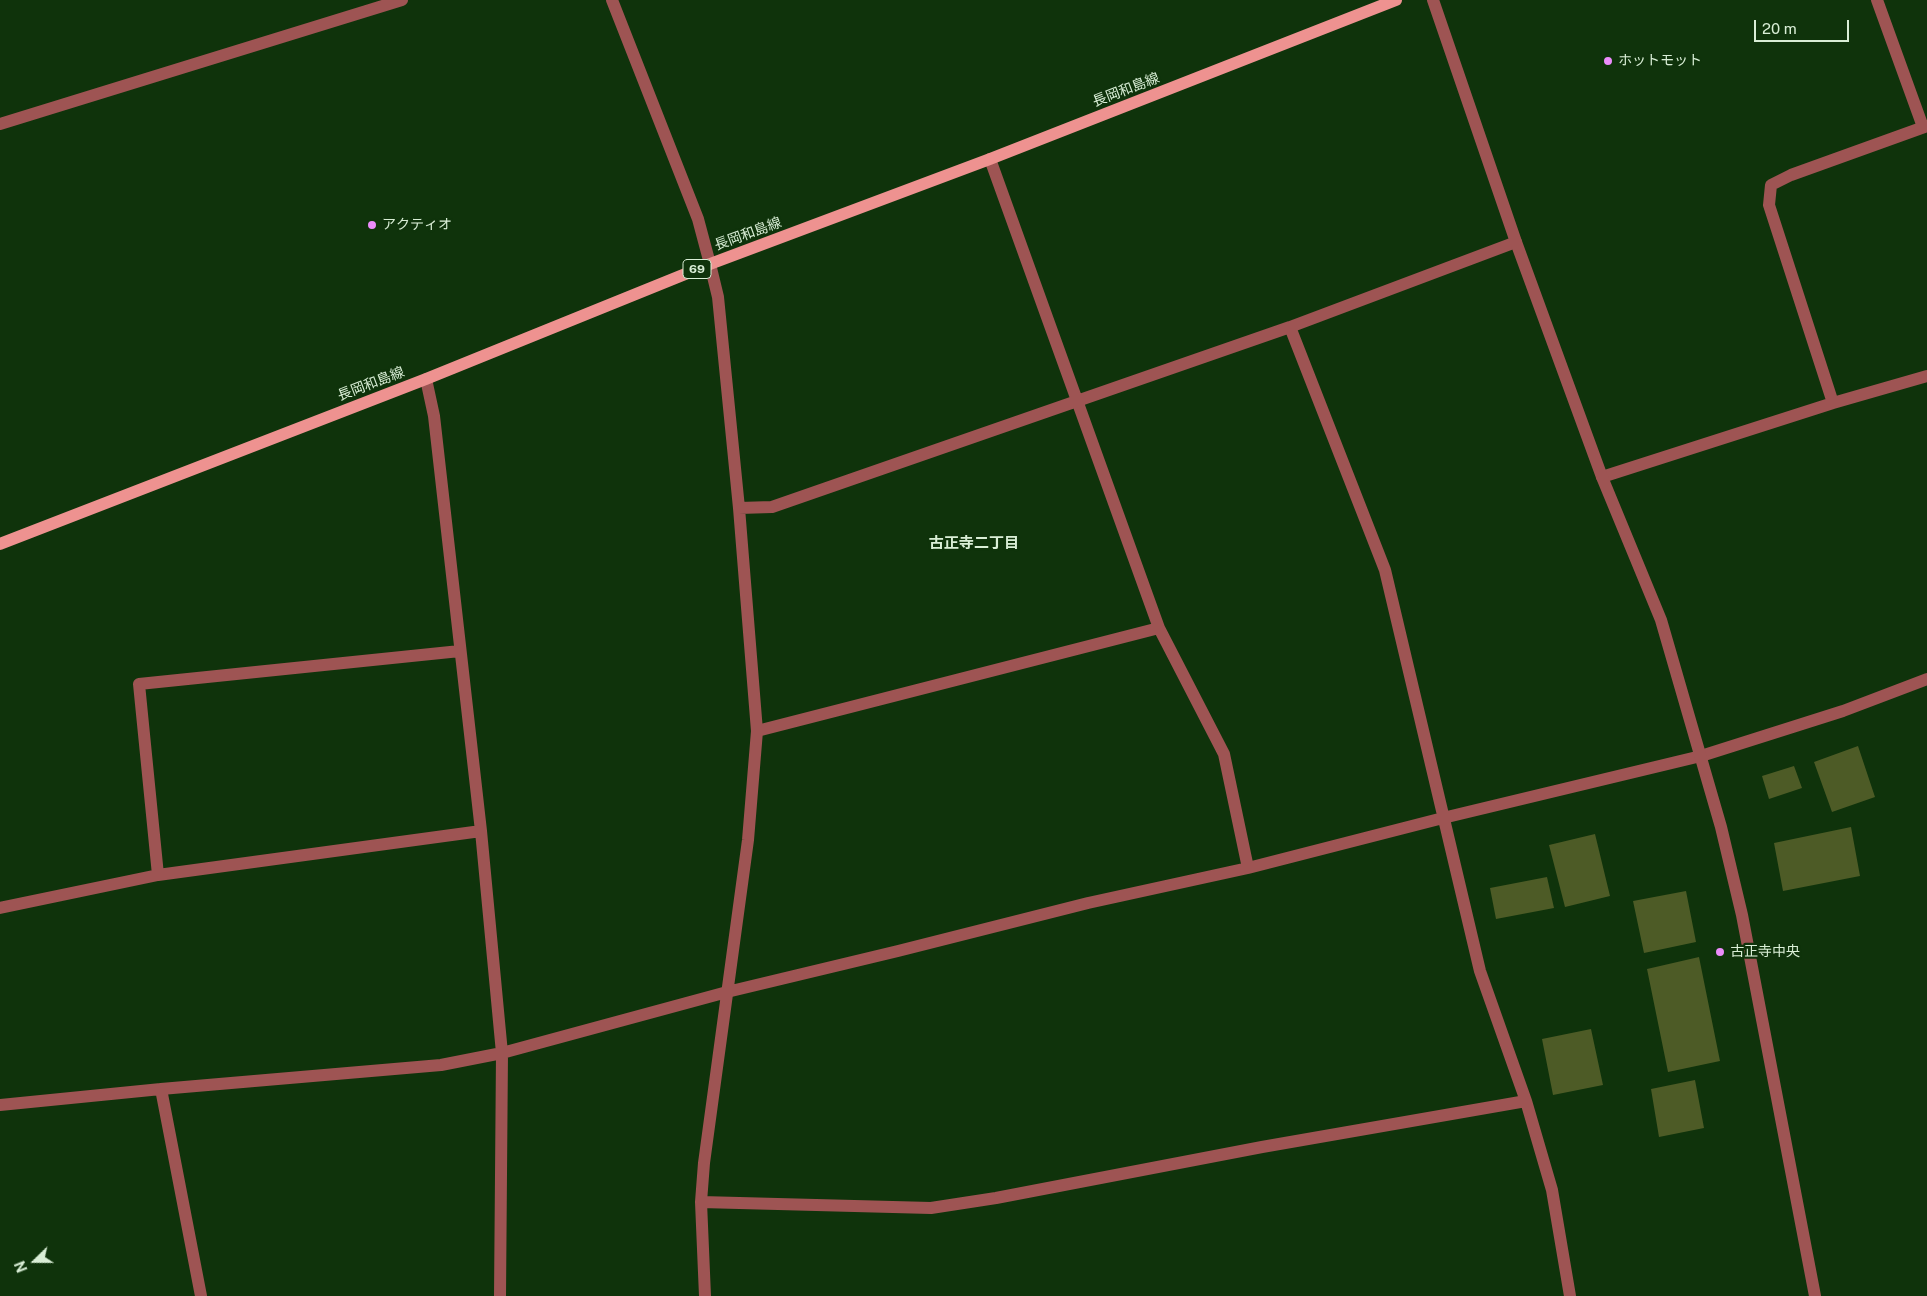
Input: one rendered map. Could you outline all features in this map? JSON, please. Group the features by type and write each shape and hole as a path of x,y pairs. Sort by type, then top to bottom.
{"main road":[{"name":"長岡和島線","path":"0,544 426,379 710,264 990,159 1396,0"}],"street":[{"path":"0,124 402,0"},
{"path":"612,0 698,219 718,297 739,508 757,731 748,840 704,1163 701,1202 705,1296"},
{"path":"1433,0 1516,242 1602,477 1661,620 1721,827 1742,916 1815,1296"},
{"path":"1833,403 1769,205 1772,185 1791,175 1925,126 1877,0"},
{"path":"990,159 1159,628 1224,754 1248,868"},
{"path":"739,508 772,506 1290,326 1516,242"},
{"path":"1290,326 1385,570 1480,971 1526,1100 1552,1190 1570,1296"},
{"path":"1602,477 1833,403 1927,376"},
{"path":"426,379 434,416 481,831 502,1053 500,1296"},
{"path":"757,731 1159,628"},
{"path":"158,875 139,684 460,651"},
{"path":"0,1104 441,1065 502,1053 727,992 1088,903 1248,868 1443,818 1701,756 1926,683"},
{"path":"0,908 158,875 481,831"},
{"path":"161,1089 201,1296"},
{"path":"701,1202 931,1208 996,1198 1526,1100"}],"building":[{"path":"1858,746 1875,797 1832,812 1814,762"},
{"path":"1794,766 1802,788 1769,799 1762,776"},
{"path":"1851,827 1860,876 1783,891 1774,843"},
{"path":"1595,834 1610,896 1565,907 1549,845"},
{"path":"1547,877 1554,908 1496,919 1490,888"},
{"path":"1686,891 1696,942 1644,953 1633,901"},
{"path":"1699,957 1720,1061 1668,1072 1647,969"},
{"path":"1591,1029 1603,1085 1553,1095 1542,1039"},
{"path":"1695,1080 1704,1128 1659,1137 1651,1089"}],"place":[{"name":"ホットモット","path":"1608,61"},
{"name":"アクティオ","path":"372,225"},
{"name":"古正寺中央","path":"1720,952"}],"district":[{"name":"古正寺二丁目","path":"974,543"}]}
